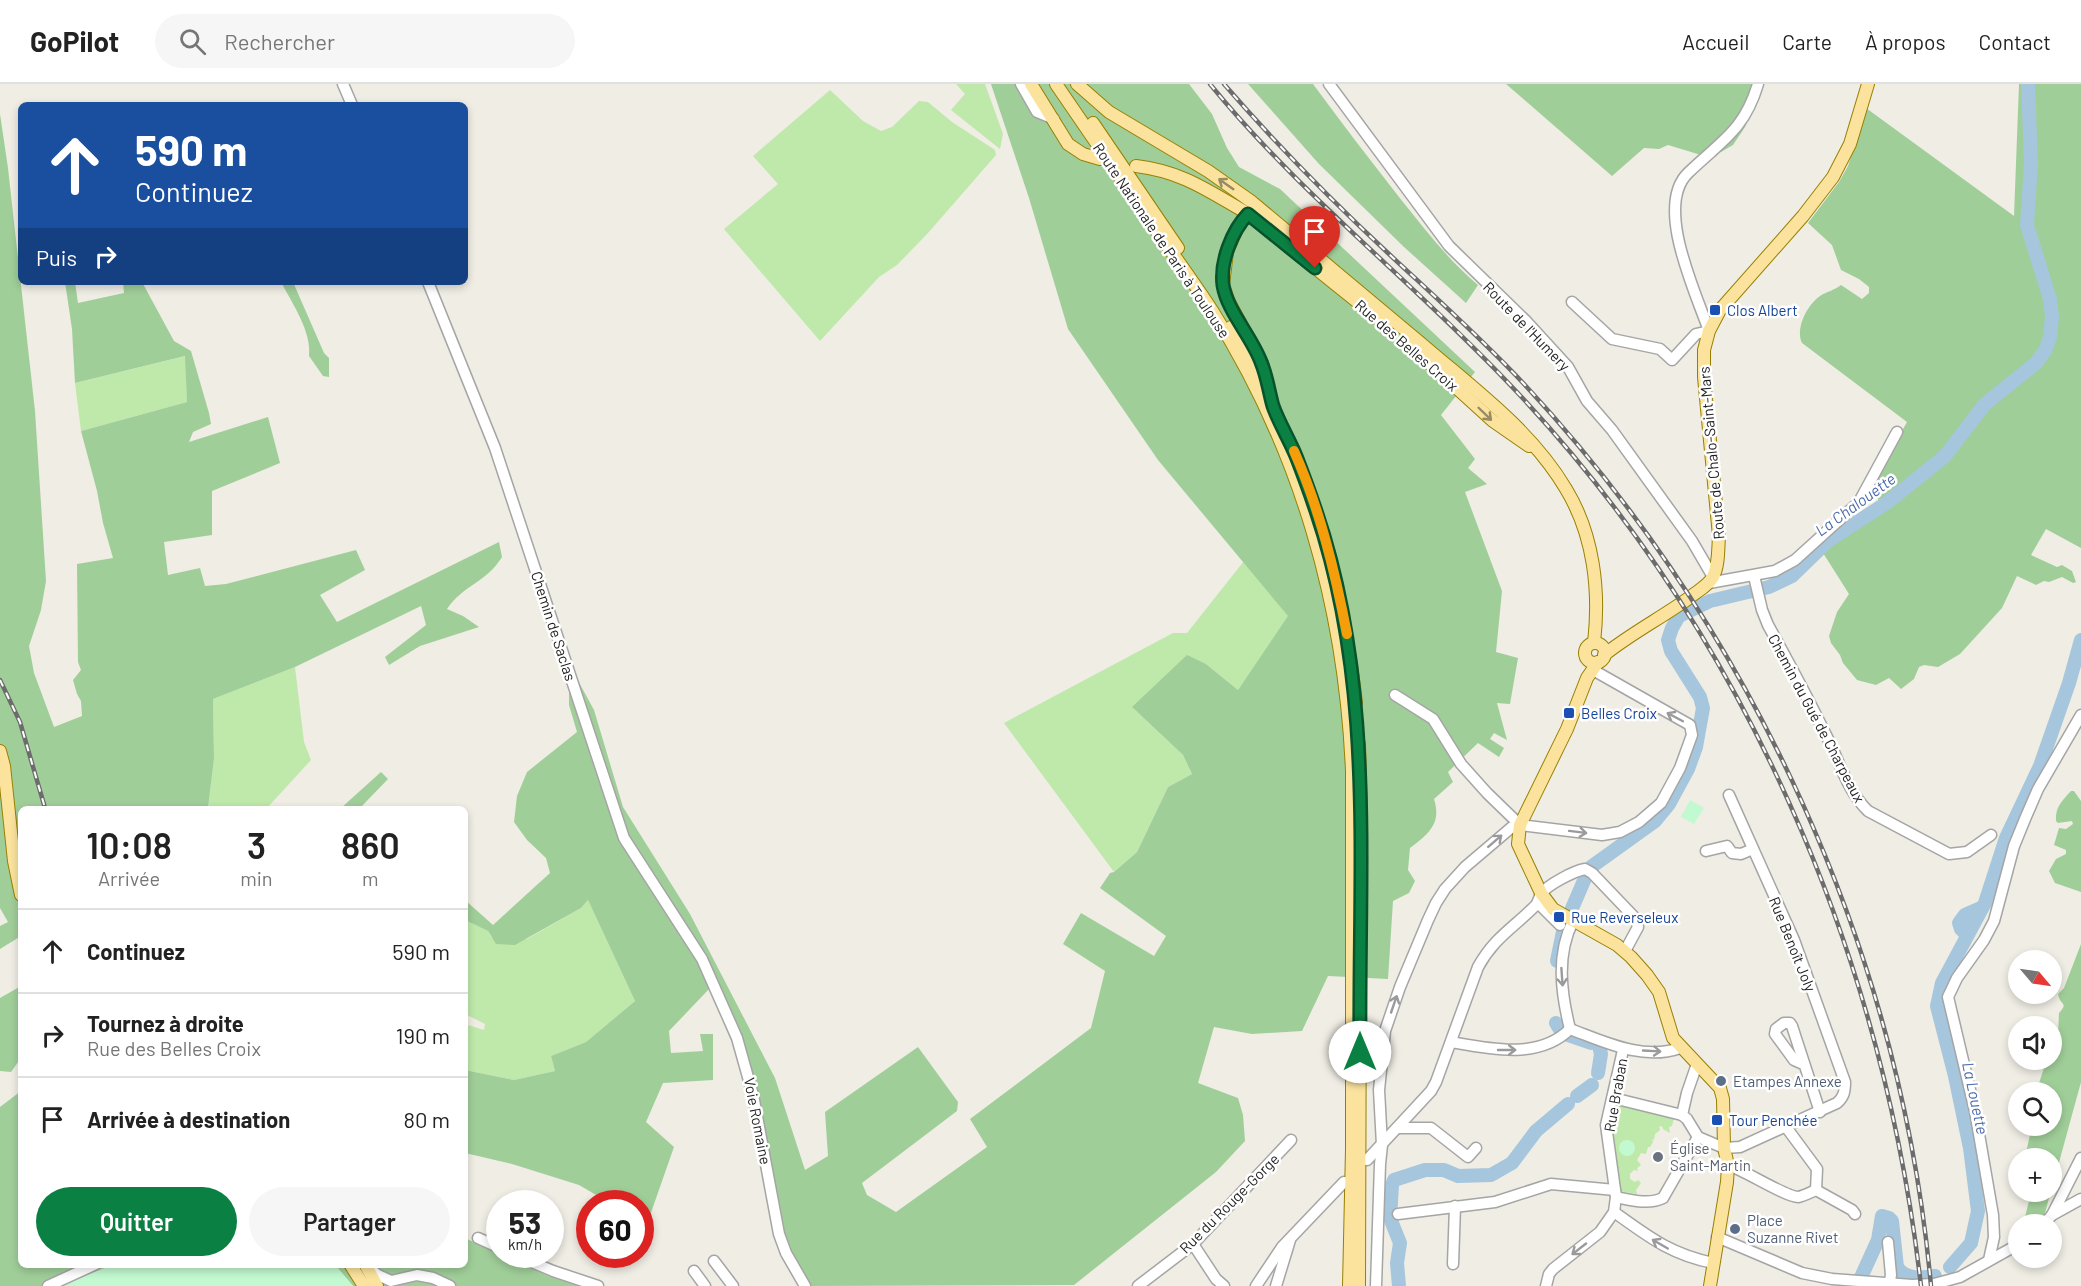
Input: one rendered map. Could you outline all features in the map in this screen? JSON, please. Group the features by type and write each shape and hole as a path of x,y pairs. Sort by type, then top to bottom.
{"main road":[{"path":"1031,84 1068,144 1083,154 1100,159"},
{"name":"Route Nationale de Paris à Toulouse","path":"1056,84 1213,312 1242,363 1290,462 1322,560 1333,607 1350,715 1352,1149 1349,1286"},
{"name":"Route Nationale de Paris à Toulouse","path":"1066,84 1143,194 1249,357 1296,457 1330,557 1349,647 1358,713 1361,770 1359,1286"},
{"path":"1077,84 1109,112 1208,171 1252,202 1304,246"},
{"name":"Route de Chalo-Saint-Mars","path":"1711,580 1718,553 1719,536 1704,377 1704,350 1709,331 1720,310 1803,216 1833,177 1850,144 1868,84"},
{"path":"1136,166 1156,168 1196,182 1304,246"},
{"path":"1248,214 1238,226 1227,252 1223,285 1229,302 1262,363 1274,407"},
{"name":"Rue des Belles Croix","path":"1248,214 1400,336 1493,421 1514,430"},
{"name":"Rue des Belles Croix","path":"1304,246 1539,452 1566,489 1577,511 1589,547 1595,577 1595,659 1567,729 1520,825"},
{"path":"1595,659 1663,616 1711,580"},
{"path":"0,751 18,880"},
{"path":"1520,825 1518,837 1520,851 1539,898 1567,920 1609,940 1625,951 1655,984 1670,1032 1680,1048 1722,1093 1724,1148 1728,1165 1727,1182 1710,1286"},
{"path":"354,1268 364,1286"},
{"path":"367,1268 377,1286"}],"street":[{"path":"343,84 351,102"},
{"path":"1022,84 1037,112 1051,118"},
{"name":"Route de l'Humery","path":"1329,84 1449,246 1525,320 1568,367 1587,401 1618,439 1692,540 1711,580"},
{"path":"1572,302 1612,339 1660,349 1672,360 1696,334 1709,331 1675,225 1674,204 1677,191 1686,175 1725,141 1742,121 1758,84"},
{"name":"Chemin de Saclas","path":"429,285 495,448 624,838 702,959"},
{"path":"1711,580 1756,585 1795,560 1859,502 1897,432"},
{"name":"Chemin du Gué de Charpeaux","path":"1756,585 1768,625 1860,803 1868,811 1949,854 1967,852 1991,835"},
{"path":"1376,1286 1382,1144 1379,1090 1385,1030 1436,903 1465,867 1512,827 1520,825 1602,835 1620,832 1639,822 1661,803 1680,768 1692,735 1690,725 1595,659"},
{"path":"1395,695 1433,719 1461,764 1487,794 1520,825"},
{"path":"1990,1257 1994,1237 1993,1215 1975,1111 1948,998 1956,978 1984,940 1994,921 2014,846 2038,789 2081,715"},
{"name":"Rue Benoît Joly","path":"1729,795 1794,940 1845,1082 1844,1096 1837,1103 1820,1112"},
{"path":"1706,851 1726,846 1732,853 1741,854 1753,849"},
{"path":"1367,1160 1424,1101 1436,1082 1478,967 1487,951 1539,898 1567,876 1588,871 1636,919 1638,927 1625,951"},
{"path":"1566,1033 1561,963 1567,920"},
{"name":"Voie Romaine","path":"702,959 737,1038 747,1068 779,1234 786,1253 805,1286"},
{"path":"1451,1042 1513,1050 1552,1042 1566,1033 1623,1050 1669,1052 1680,1048"},
{"name":"Rue Braban","path":"1614,1212 1616,1193 1606,1125 1623,1050"},
{"path":"1682,1115 1697,1064"},
{"path":"1613,1098 1682,1115 1688,1119 1698,1137 1724,1148 1740,1147 1762,1135 1820,1112 1803,1064"},
{"path":"1786,1126 1817,1169 1816,1190"},
{"path":"1397,1128 1431,1128 1468,1157 1476,1148"},
{"path":"1398,1214 1495,1202 1551,1184 1616,1193 1638,1201 1658,1201 1663,1198 1698,1137"},
{"name":"Rue du Rouge-Gorge","path":"1138,1286 1193,1244 1291,1140"},
{"path":"2053,1214 2081,1158"},
{"path":"1728,1165 1792,1196 1804,1195 1816,1190"},
{"path":"1256,1286 1291,1238 1344,1182"},
{"path":"1816,1190 1852,1210 1855,1214"},
{"path":"2054,1214 2081,1199"},
{"path":"1453,1264 1455,1206"},
{"path":"1546,1286 1553,1269 1600,1232 1614,1212 1652,1240 1674,1252 1713,1263"},
{"path":"1717,1237 1802,1273 1832,1279 1912,1286 1934,1284 1960,1277 1990,1257 2008,1249"},
{"path":"478,1238 486,1242"},
{"path":"1265,1271 1277,1281 1291,1238"},
{"path":"1888,1242 1891,1275 1889,1285"},
{"path":"1193,1244 1216,1279 1224,1286"},
{"path":"714,1261 733,1286"},
{"path":"48,1286 87,1268"},
{"path":"357,1268 370,1286"},
{"path":"370,1268 389,1283 417,1275 433,1278 450,1286"},
{"path":"546,1268 598,1286"},
{"path":"694,1271 705,1286"}],"green space":[{"path":"956,84 985,84 1003,134 1000,149 951,110 965,94"},
{"path":"991,84 1189,84 1212,114 1227,148 1239,167 1280,189 1475,372 1441,415 1475,459 1468,468 1487,484 1465,492 1502,591 1496,652 1518,658 1510,704 1497,703 1507,740 1494,733 1490,739 1504,748 1499,757 1478,743 1448,772 1453,782 1434,799 1435,822 1428,833 1410,848 1408,870 1415,881 1409,893 1393,901 1388,979 1328,976 1302,1031 1252,1034 1214,1027 1198,1083 1238,1098 1243,1115 1245,1141 1216,1172 1074,1285 805,1286 788,1250 753,1084 710,988 669,1031 671,1053 703,1051 700,1034 713,1034 713,1080 663,1083 646,1122 674,1147 654,1204 654,1190 588,1190 579,1185 512,1164 468,1154 468,1071 514,1080 555,1071 551,1056 586,1042 635,1001 588,900 581,908 515,945 496,944 488,931 468,921 468,903 493,925 550,873 546,858 527,840 514,822 517,796 527,772 577,732 569,705 569,664 594,710 623,807 690,914 775,1078 805,1170 828,1156 825,1112 918,1047 958,1102 957,1111 862,1183 867,1195 896,1212 987,1147 970,1119 1091,1028 1105,971 1063,944 1081,913 1154,956 1166,936 1100,888 1110,873 1137,852 1168,787 1192,774 1183,755 1132,707 1187,655 1206,664 1238,690 1288,616 1158,460 1068,329 1029,198"},
{"path":"1248,84 1313,84 1427,232 1478,285 1466,303 1404,247 1319,164"},
{"path":"1506,84 1763,84 1745,127 1733,145 1721,152 1701,155 1668,145 1659,149 1644,148 1612,176"},
{"path":"2019,84 2081,84 2081,548 2046,529 2031,555 2057,567 2062,565 2072,571 2076,582 2073,583 2062,577 2036,585 2017,576 2002,608 1960,654 1938,667 1924,665 1919,667 1914,679 1901,689 1889,678 1876,685 1857,680 1831,643 1829,636 1837,612 1849,594 1818,545 1839,528 1880,502 1870,487 1907,422 1802,343 1801,324 1811,305 1820,296 1841,285 1862,299 1869,293 1869,287 1841,270 1832,245 1808,223 1839,182 1848,166 1866,108 2014,216"},
{"path":"830,90 863,121 881,131 892,127 919,101 928,102 952,122 995,150 996,155 928,233 897,265 879,277 820,341 724,229 778,184 753,156"},
{"path":"0,114 18,258 18,285 21,285 35,411 46,581 41,610 29,646 34,673 54,727 82,716 81,701 73,680 81,670 78,662 77,564 113,558 81,431 187,402 185,356 75,383 72,329 65,285 75,285 78,303 124,293 123,285 144,285 174,341 191,351 209,413 211,424 193,432 189,442 268,417 280,463 212,491 212,535 164,542 168,575 200,568 205,586 226,584 356,550 365,570 320,595 337,622 499,542 502,557 489,573 460,594 447,609 479,627 420,646 389,665 385,657 426,625 421,606 295,667 213,699 214,759 208,806 18,806 18,938 0,949 0,926 8,922 0,908"},
{"path":"283,285 294,285 324,353 329,358 329,377 323,376 309,356 307,337"},
{"path":"186,356 187,402 81,431 75,383"},
{"path":"1244,561 1289,617 1238,690 1206,664 1133,708 1183,755 1192,774 1168,787 1137,852 1114,872 1004,723 1173,633 1187,633"},
{"path":"295,667 304,742 311,760 269,806 208,806 214,759 213,699"},
{"path":"381,772 388,779 362,806 343,806"},
{"path":"2071,791 2074,791 2081,801 2081,892 2055,883 2049,871 2056,859 2066,854 2066,850 2054,845 2059,828 2066,829 2073,824 2072,821 2058,823 2056,816 2060,804"},
{"path":"1690,800 1704,808 1694,824 1681,817"},
{"path":"588,900 635,1001 586,1042 551,1056 555,1071 514,1080 468,1071 468,1025 484,1030 485,1024 468,1016 468,921 488,931 491,937 527,939 581,908"},
{"path":"2081,944 2081,1082 2062,1151 2062,1148 2027,1148 2030,1136 2062,1136 2062,1082 2039,1082 2043,1070 2062,1070 2062,1016 2059,1016 2064,1005 2062,990"},
{"path":"18,988 18,1062 11,1072 0,1071 0,998"},
{"path":"18,1093 18,1268 105,1268 62,1286 0,1286 0,1107"},
{"path":"1617,1105 1674,1118 1672,1126 1669,1127 1670,1133 1662,1126 1659,1127 1660,1130 1655,1134 1654,1140 1652,1139 1653,1142 1646,1154 1641,1153 1637,1160 1641,1165 1637,1168 1638,1171 1634,1170 1630,1174 1630,1179 1641,1183 1636,1190 1637,1194 1619,1191 1610,1146 1610,1123"},
{"path":"1627,1140 1633,1142 1635,1148 1633,1154 1627,1156 1621,1154 1619,1148 1621,1142"},
{"path":"2029,1202 2048,1202 2045,1214 2026,1214"},
{"path":"468,1239 486,1248 486,1268 531,1268 579,1286 353,1286 338,1268 468,1268"},
{"path":"105,1268 338,1268 353,1286 62,1286"}],"waterway":[{"name":"La Chalouette","path":"1591,867 1655,821 1669,804 1688,769 1696,747 1703,708 1700,697 1671,651 1668,640 1679,616 1710,601 1769,587 1792,576 1828,541 1888,502 1945,456 1985,404 2035,364 2045,351 2050,337 2052,317 2050,299 2027,225 2031,164 2028,84"},
{"name":"La Louette","path":"1950,1267 1971,1243 1978,1211 1970,1148 1937,1006 1942,983 1985,903 2006,838 2040,766 2069,683 2081,640"},
{"name":"La Chalouette","path":"1570,913 1586,876"},
{"name":"La Louette","path":"1967,935 1959,923 1965,915 1981,908"},
{"name":"La Chalouette","path":"1557,961 1565,922"},
{"name":"La Chalouette","path":"1556,1023 1562,1033 1591,1043"},
{"name":"La Chalouette","path":"1598,1073 1601,1054 1599,1046"},
{"name":"La Chalouette","path":"1577,1096 1592,1085"},
{"name":"La Chalouette","path":"1399,1286 1397,1263 1400,1243 1390,1218 1394,1180 1425,1170 1444,1170 1458,1176 1491,1175 1512,1163 1536,1131 1568,1104"},
{"name":"La Louette","path":"1857,1286 1878,1240 1882,1216 1892,1221 1897,1267 1900,1271 1914,1277 1935,1276"}],"railway":[{"path":"1210,84 1282,164 1515,390 1597,485 1670,586 1735,693 1790,805 1836,920 1874,1040 1902,1162 1921,1286"},
{"path":"1224,84 1325,192 1475,334 1524,384 1606,479 1680,581 1745,689 1802,802 1849,918 1887,1039 1914,1161 1931,1286"},
{"path":"0,680 20,722 44,806"}],"slow traffic":[{"path":"1294,451 1330,557 1347,634"}],"place":[{"name":"Clos Albert","path":"1715,310"},
{"name":"Belles Croix","path":"1569,713"},
{"name":"Rue Reverseleux","path":"1559,917"},
{"name":"Etampes Annexe","path":"1721,1081"},
{"name":"Tour Penchée","path":"1717,1120"},
{"name":"Église Saint-Martin","path":"1658,1157"},
{"name":"Place Suzanne Rivet","path":"1735,1229"}],"route":[{"path":"1315,268 1248,214 1238,226 1227,252 1223,285 1229,302 1262,363 1274,407 1296,457 1316,512 1342,607 1358,713 1361,770 1360,1052"}]}
